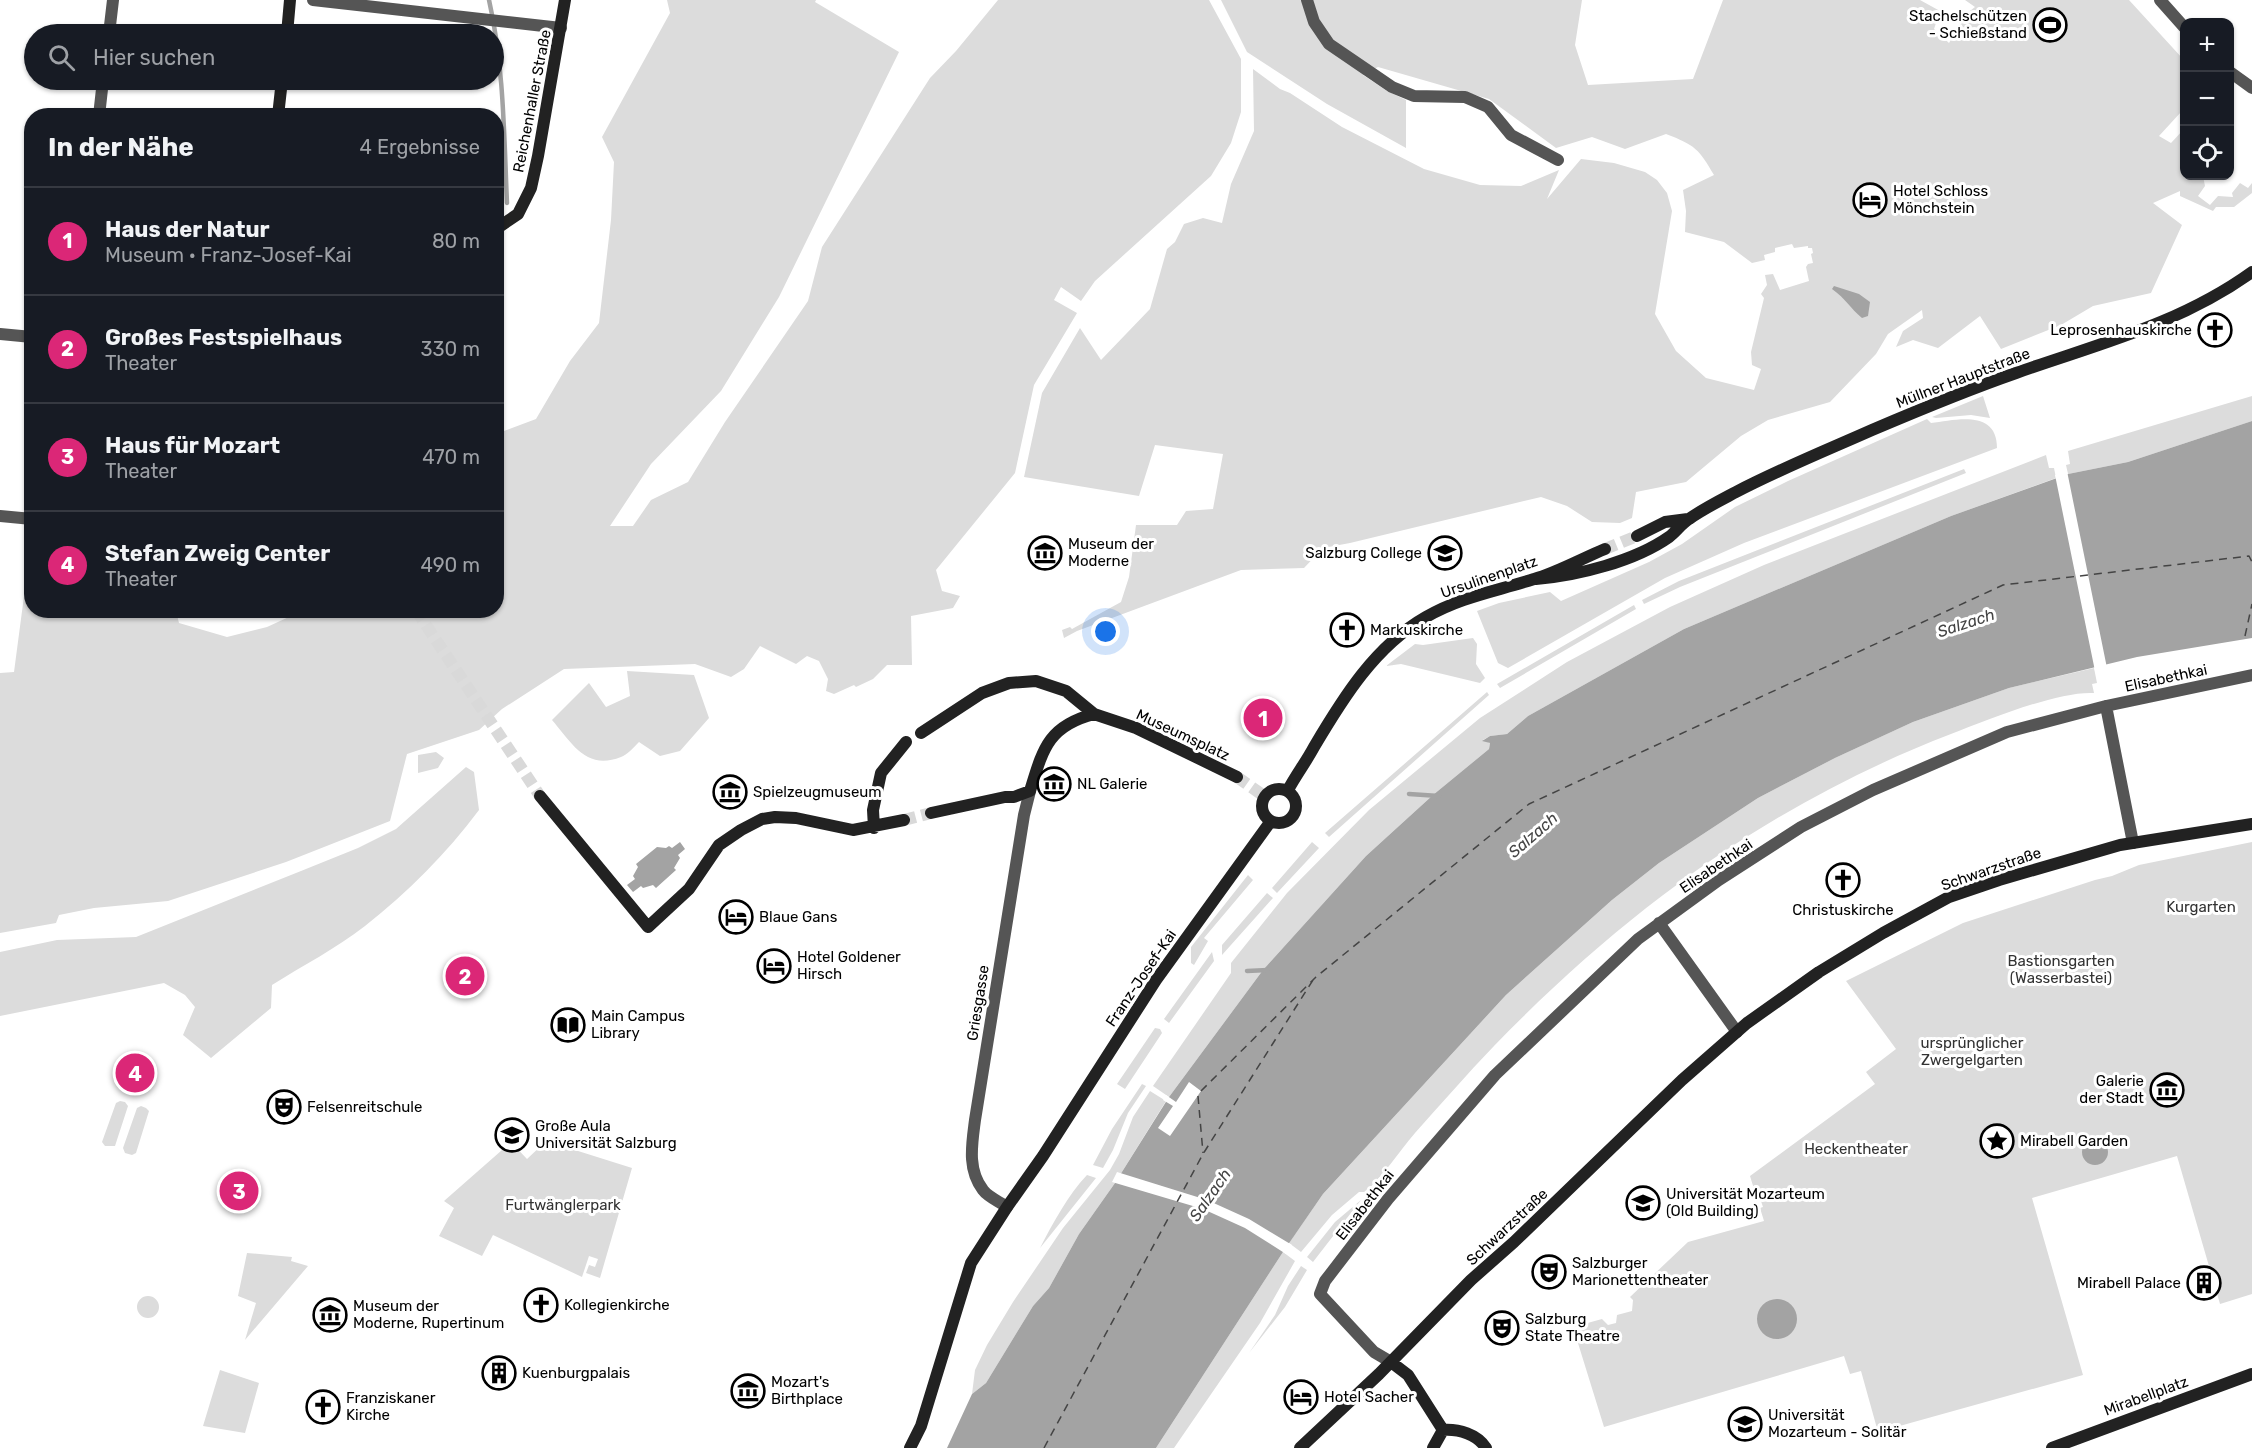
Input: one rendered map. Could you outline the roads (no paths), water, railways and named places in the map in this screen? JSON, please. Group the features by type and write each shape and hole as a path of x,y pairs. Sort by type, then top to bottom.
{"street":[{"path":"110,24 113,0"},
{"path":"287,24 290,0"},
{"path":"314,0 561,28"},
{"name":"Reichenhaller Straße","path":"504,224 518,214 531,188 565,0"},
{"path":"1307,0 1314,22 1329,44 1392,87 1414,96 1465,97 1488,107 1511,135 1558,160"},
{"path":"2160,0 2180,22"},
{"path":"2234,75 2252,88"},
{"path":"100,108 102,90"},
{"path":"279,108 281,90"},
{"name":"Müllner Hauptstraße","path":"1536,579 1561,577 1611,564 1656,546 1671,536 1688,519 1778,472 1929,406 2013,374 2125,336 2202,304 2252,272"},
{"path":"0,334 24,336"},
{"path":"0,516 24,518"},
{"name":"Müllner Hauptstraße","path":"1637,536 1665,522 1688,519"},
{"name":"Ursulinenplatz","path":"1288,790 1348,691 1389,645 1424,618 1478,594 1536,579 1605,549"},
{"name":"Elisabethkai","path":"1391,1362 1374,1352 1320,1294 1325,1281 1393,1193 1495,1075 1638,939 1719,880 1801,827 1873,790 2007,732 2106,706 2252,675"},
{"name":"Museumsplatz","path":"921,733 982,693 1002,686 1036,681 1066,692 1094,714 1136,728 1237,777"},
{"path":"2106,706 2133,843"},
{"path":"931,813 1014,797 1030,790 1046,744 1061,728 1077,718 1094,714"},
{"path":"879,827 873,810 881,773 906,742"},
{"path":"1279,788 1288,790 1297,806 1293,816 1288,821 1279,823 1271,821 1264,814 1262,805 1264,796 1271,790 1279,788"},
{"name":"Griesgasse","path":"1007,1207 984,1192 974,1174 971,1158 1018,850 1030,790"},
{"path":"540,796 648,927 689,889 712,853 726,838 762,819 784,817 853,830 879,827 904,820"},
{"name":"Franz-Josef-Kai","path":"910,1448 921,1426 971,1263 1156,980 1271,821"},
{"name":"Schwarzstraße","path":"1300,1448 1391,1362 1471,1280 1514,1242 1682,1080 1737,1032 1818,972 1949,897 2072,858 2133,843 2252,824"},
{"path":"1659,923 1737,1032"},
{"path":"1391,1362 1408,1375 1443,1430"},
{"name":"Mirabellplatz","path":"2052,1448 2252,1374"},
{"path":"1443,1430 1456,1429 1476,1437 1486,1448"},
{"path":"1433,1448 1443,1430"}],"water":[{"path":"1834,286 1859,294 1870,302 1868,316 1862,318 1854,311 1832,289"},
{"name":"Salzach","path":"2252,421 2252,638 2137,657 2009,688 1913,722 1835,758 1758,798 1659,863 1612,900 1506,995 1323,1194 1156,1448 947,1448 972,1394 986,1383 1033,1306 1049,1288 1079,1234 1115,1183 1169,1097 1263,970 1366,856 1433,795 1489,749 1490,743 1482,741 1490,736 1507,734 1528,716 1684,629 1951,516 2068,474 2128,462"},
{"path":"680,842 685,849 678,855 680,858 674,868 676,870 656,888 653,885 643,888 641,886 633,892 627,885 635,879 633,876 638,867 636,864 657,847 672,848"},
{"path":"2095,1139 2104,1143 2108,1152 2104,1161 2095,1165 2086,1161 2082,1152 2086,1143"},
{"path":"1777,1299 1791,1305 1797,1319 1791,1333 1777,1339 1763,1333 1757,1319 1763,1305"}],"waterway":[{"path":"489,0 494,24"},
{"path":"501,90 503,108"},
{"path":"504,127 507,203"},
{"path":"1409,794 1439,796"},
{"path":"1247,971 1268,970"}],"tunnel":[{"path":"1605,549 1637,536"},
{"path":"421,618 540,796"},
{"path":"1237,777 1264,796"},
{"path":"904,820 931,813"}],"place":[{"name":"Stachelschützen - Schießstand","path":"2050,25"},
{"name":"Hotel Schloss Mönchstein","path":"1870,200"},
{"name":"Leprosenhauskirche","path":"2215,330"},
{"name":"Museum der Moderne","path":"1045,553"},
{"name":"Salzburg College","path":"1445,553"},
{"name":"Markuskirche","path":"1347,630"},
{"name":"Haus der Natur","path":"1263,718"},
{"name":"NL Galerie","path":"1054,784"},
{"name":"Spielzeugmuseum","path":"730,792"},
{"name":"Christuskirche","path":"1843,880"},
{"name":"Blaue Gans","path":"736,917"},
{"name":"Hotel Goldener Hirsch","path":"774,966"},
{"name":"Großes Festspielhaus","path":"465,976"},
{"name":"Main Campus Library","path":"568,1025"},
{"name":"Stefan Zweig Center","path":"135,1073"},
{"name":"Galerie der Stadt","path":"2167,1090"},
{"name":"Felsenreitschule","path":"284,1107"},
{"name":"Große Aula Universität Salzburg","path":"512,1135"},
{"name":"Mirabell Garden","path":"1997,1141"},
{"name":"Haus für Mozart","path":"239,1191"},
{"name":"Universität Mozarteum (Old Building)","path":"1643,1203"},
{"name":"Salzburger Marionettentheater","path":"1549,1272"},
{"name":"Mirabell Palace","path":"2204,1283"},
{"name":"Kollegienkirche","path":"541,1305"},
{"name":"Museum der Moderne, Rupertinum","path":"330,1315"},
{"name":"Salzburg State Theatre","path":"1502,1328"},
{"name":"Kuenburgpalais","path":"499,1373"},
{"name":"Mozart's Birthplace","path":"748,1391"},
{"name":"Hotel Sacher","path":"1301,1397"},
{"name":"Franziskaner Kirche","path":"323,1407"},
{"name":"Universität Mozarteum - Solitär","path":"1745,1424"}],"park label":[{"name":"Kurgarten","path":"2201,907"},
{"name":"Bastionsgarten (Wasserbastei)","path":"2061,970"},
{"name":"ursprünglicher Zwergelgarten","path":"1972,1052"},
{"name":"Heckentheater","path":"1856,1149"},
{"name":"Furtwänglerpark","path":"563,1205"}]}
